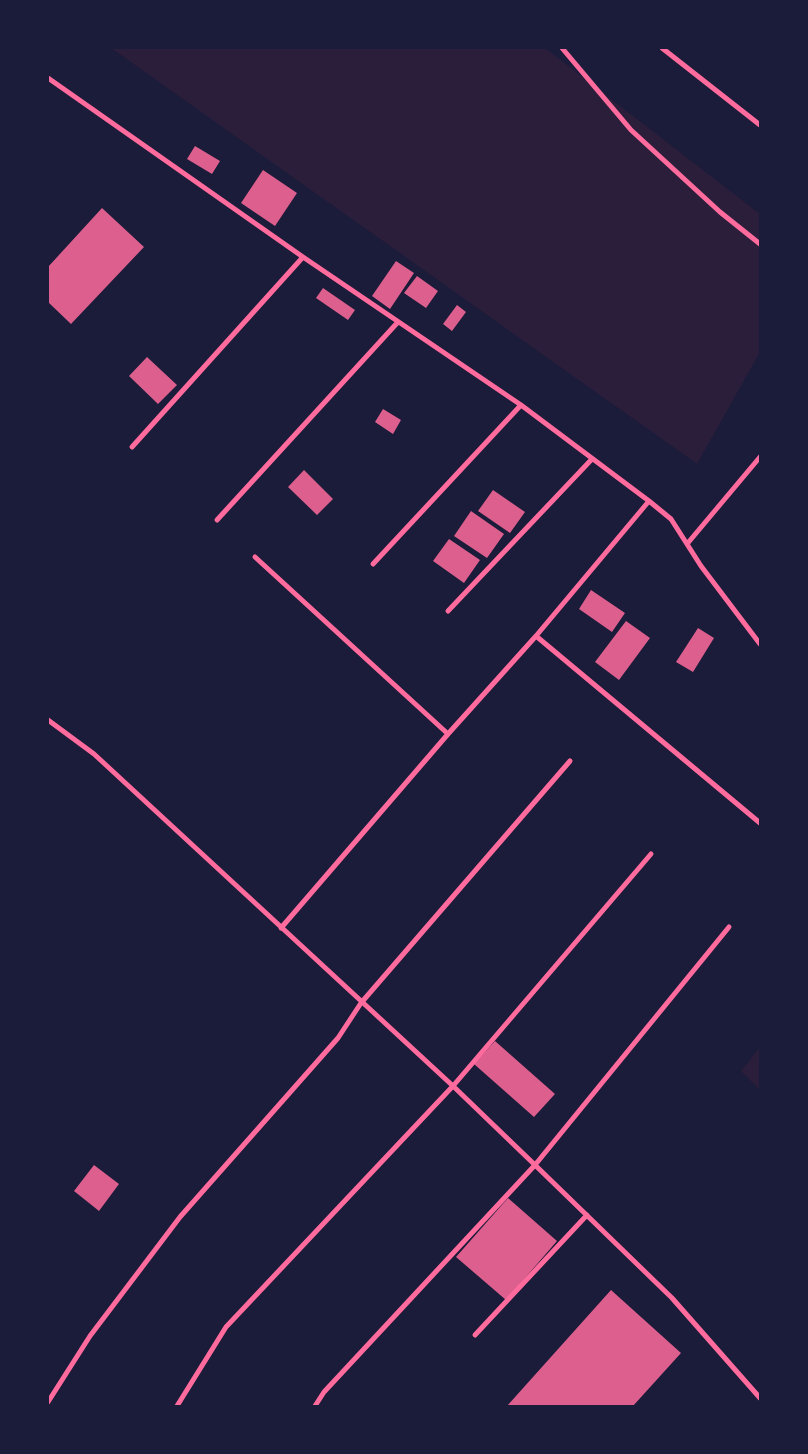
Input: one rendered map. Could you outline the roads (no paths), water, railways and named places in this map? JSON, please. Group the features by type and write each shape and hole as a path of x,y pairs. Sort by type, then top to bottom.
{"street":[{"path":"562,48 631,130 720,212 760,244"},
{"path":"662,48 760,125"},
{"path":"48,78 303,257 521,405 671,519 701,566 760,644"},
{"path":"132,447 303,257"},
{"path":"216,520 398,322"},
{"path":"374,564 521,405"},
{"path":"687,544 760,457"},
{"path":"448,611 592,459"},
{"path":"281,928 448,734 536,636 649,502"},
{"path":"255,558 448,734"},
{"path":"536,636 760,823"},
{"path":"48,720 94,754 453,1086 672,1298 760,1398"},
{"path":"48,1402 90,1336 180,1217 338,1038 361,1002 570,761"},
{"path":"177,1406 226,1327 453,1086 651,854"},
{"path":"315,1406 324,1392 534,1165 728,928"},
{"path":"475,1335 587,1215"}]}
